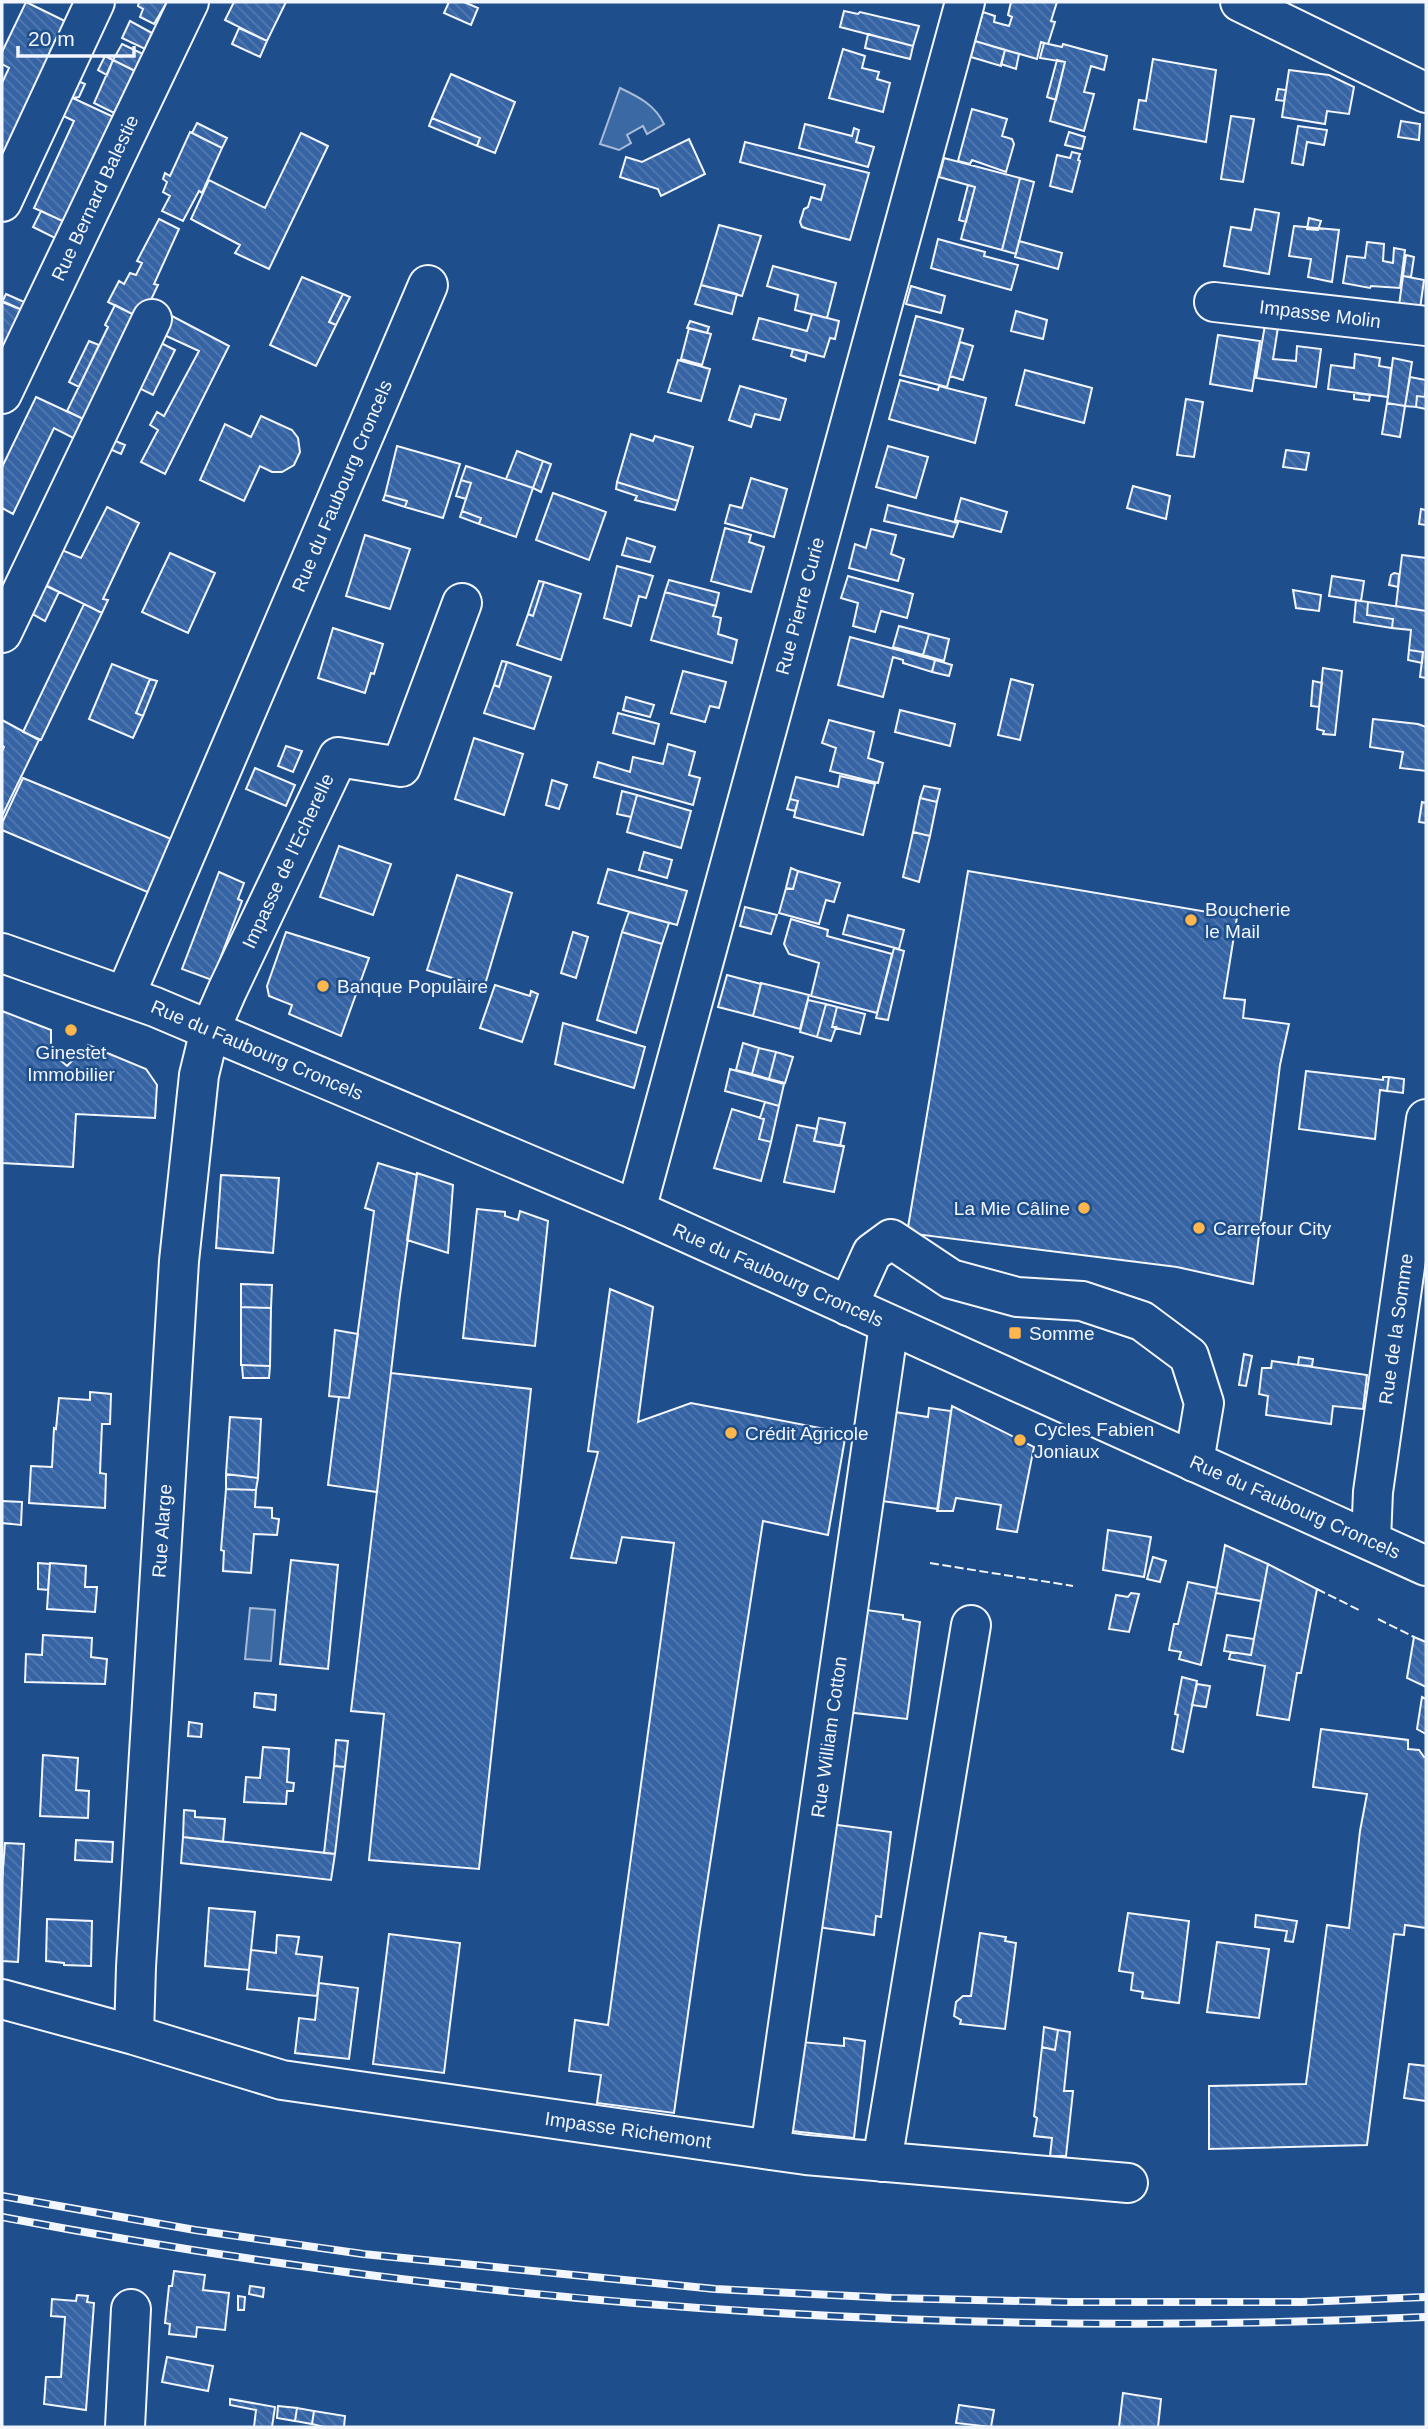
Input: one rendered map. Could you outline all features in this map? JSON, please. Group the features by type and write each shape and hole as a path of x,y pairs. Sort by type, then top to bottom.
{"street":[{"path":"2,202 94,2"},
{"name":"Rue Bernard Balestie","path":"2,394 189,2"},
{"name":"Rue Pierre Curie","path":"636,1210 965,2"},
{"path":"1240,2 1426,93"},
{"name":"Rue du Faubourg Croncels","path":"125,996 428,285"},
{"name":"Impasse Molin","path":"1214,302 1426,326"},
{"path":"2,633 152,319"},
{"name":"Impasse de l'Echerelle","path":"210,1030 338,757 401,766 462,603"},
{"name":"Rue du Faubourg Croncels","path":"2,953 125,996 210,1030 636,1210 1426,1566"},
{"name":"Rue Alarge","path":"134,2035 136,1953 179,1261 199,1075 210,1030"},
{"name":"Rue de la Somme","path":"1371,1540 1373,1492 1426,1119"},
{"path":"848,1306 872,1254 891,1239 961,1283 1017,1297 1083,1301 1143,1321 1189,1356 1205,1403 1195,1462"},
{"name":"Rue William Cotton","path":"770,2150 888,1325"},
{"path":"882,2162 971,1625"},
{"name":"Impasse Richemont","path":"2,1999 282,2080 770,2150 1128,2183"},
{"path":"125,2427 131,2309"}],"water":[{"path":"620,88 651,107 664,124 647,134 643,126 627,135 631,143 619,150 600,144"},
{"path":"250,1608 275,1610 271,1661 245,1659"}],"building":[{"path":"26,2 73,25 2,178 2,83 9,68 2,64 2,52"},
{"path":"139,2 167,2 154,24 140,17 143,9 138,6"},
{"path":"234,2 286,2 267,41 225,20"},
{"path":"449,2 464,2 478,8 471,25 444,13"},
{"path":"1011,2 1057,2 1051,21 1055,22 1048,44 1041,42 1037,59 975,41 983,12 995,16 994,22 1009,26 1012,17 1008,15"},
{"path":"844,11 858,14 860,12 919,26 913,46 840,27"},
{"path":"130,21 152,33 145,49 122,38"},
{"path":"239,28 267,41 260,57 232,44"},
{"path":"868,34 913,46 910,59 865,48"},
{"path":"975,41 1005,50 1001,66 971,57"},
{"path":"1044,43 1062,47 1063,44 1107,56 1104,70 1091,66 1084,92 1094,94 1084,131 1050,121 1065,62 1040,58"},
{"path":"122,44 145,55 137,72 113,60"},
{"path":"843,49 865,56 862,68 879,72 877,79 890,83 883,112 829,98"},
{"path":"1005,50 1019,54 1016,69 1001,64"},
{"path":"105,56 113,60 107,75 98,70"},
{"path":"1153,59 1216,70 1206,142 1134,129 1139,100 1146,101"},
{"path":"113,60 135,71 114,113 94,103"},
{"path":"1057,60 1065,62 1056,100 1047,97"},
{"path":"1289,70 1329,75 1354,87 1349,114 1327,111 1325,124 1282,117"},
{"path":"451,74 515,102 495,153 477,146 480,138 432,118"},
{"path":"71,78 85,84 79,97 63,94"},
{"path":"1278,89 1286,90 1284,101 1276,100"},
{"path":"62,93 118,119 69,224 34,208 74,121 53,111"},
{"path":"972,109 1007,119 1002,136 1012,139 1014,144 1006,172 972,160 970,164 958,161"},
{"path":"1231,116 1254,119 1243,182 1221,179"},
{"path":"432,118 480,138 477,146 429,126"},
{"path":"1401,121 1420,124 1419,140 1398,137"},
{"path":"197,123 227,138 222,148 192,133"},
{"path":"805,124 852,136 854,128 859,130 856,142 874,147 868,167 799,148"},
{"path":"1298,126 1327,130 1324,145 1307,142 1303,165 1292,163"},
{"path":"190,132 222,148 202,193 199,191 183,221 162,211 170,196 163,192 167,182 163,179 165,173 170,176"},
{"path":"1069,132 1085,137 1082,149 1065,145"},
{"path":"301,133 328,146 269,269 235,253 240,245 191,219 209,180 265,208"},
{"path":"689,139 705,174 661,196 658,189 620,177 626,157 642,162"},
{"path":"745,142 869,173 850,240 802,227 800,222 804,209 808,207 811,197 821,200 825,185 740,162"},
{"path":"1072,152 1080,154 1080,161 1072,192 1050,186 1057,155 1070,158"},
{"path":"944,158 1020,178 1002,250 961,239 975,187 939,177"},
{"path":"1020,178 1034,182 1016,254 1002,250"},
{"path":"968,185 975,187 966,222 959,220"},
{"path":"1255,209 1279,213 1269,274 1224,266 1231,227 1251,230"},
{"path":"41,211 69,224 61,241 33,227"},
{"path":"1309,218 1321,221 1318,230 1307,229"},
{"path":"159,219 179,229 154,284 158,285 142,319 108,302 119,281 124,284 130,273 136,275 142,263 137,261"},
{"path":"719,225 761,236 742,296 701,285"},
{"path":"1294,226 1339,230 1332,282 1308,277 1311,259 1289,256"},
{"path":"938,239 985,252 984,256 1018,265 1011,290 931,268"},
{"path":"1019,241 1062,253 1058,269 1015,257"},
{"path":"1367,242 1384,244 1383,261 1393,263 1394,248 1405,250 1400,288 1370,288 1343,283 1347,256 1365,258"},
{"path":"1406,255 1414,257 1411,277 1403,276"},
{"path":"773,266 836,283 827,318 795,310 798,295 767,286"},
{"path":"1403,276 1424,280 1419,316 1398,313"},
{"path":"302,277 343,294 329,322 336,325 316,366 270,345"},
{"path":"701,285 737,294 732,314 695,304"},
{"path":"911,286 945,296 941,313 906,304"},
{"path":"6,294 31,305 27,312 2,302"},
{"path":"343,294 350,297 336,325 329,322"},
{"path":"2,301 27,312 2,359"},
{"path":"115,305 142,319 87,421 67,411 108,327 105,325"},
{"path":"1016,311 1047,320 1043,339 1011,331"},
{"path":"812,314 839,321 835,339 830,338 824,357 753,339 759,318 807,331"},
{"path":"170,315 229,346 165,474 141,462 158,430 150,425 157,412 164,416 199,351 162,334"},
{"path":"916,316 963,329 947,387 900,375"},
{"path":"1266,319 1279,321 1273,359 1296,361 1297,346 1321,349 1316,387 1256,378"},
{"path":"690,321 709,327 707,333 687,328"},
{"path":"689,328 711,334 702,365 681,359"},
{"path":"1218,335 1260,341 1252,391 1210,384"},
{"path":"155,340 175,350 153,395 133,385"},
{"path":"89,341 99,345 79,387 69,382"},
{"path":"960,342 973,346 963,380 950,376"},
{"path":"793,349 807,352 805,361 791,356"},
{"path":"1355,354 1380,358 1379,366 1391,368 1388,397 1328,389 1331,365 1354,368"},
{"path":"1393,358 1412,362 1405,406 1387,403"},
{"path":"678,360 710,369 701,401 668,392"},
{"path":"1025,370 1092,388 1084,423 1016,405"},
{"path":"1410,377 1426,380 1425,397 1417,396 1416,407 1405,406"},
{"path":"900,380 938,390 939,386 986,398 975,443 889,419"},
{"path":"740,386 786,399 780,420 755,414 751,427 729,420"},
{"path":"1426,392 1426,409 1416,407 1417,396 1425,397"},
{"path":"1354,393 1370,395 1369,401 1354,399"},
{"path":"36,397 92,423 83,443 54,428 13,514 2,508 2,467"},
{"path":"1186,399 1203,402 1194,457 1177,455"},
{"path":"1387,403 1405,406 1400,437 1382,434"},
{"path":"261,416 292,430 298,438 300,452 294,465 282,472 272,472 260,466 244,501 200,480 225,424 251,437"},
{"path":"631,434 653,441 655,436 693,447 678,501 617,482"},
{"path":"109,438 125,445 121,454 105,447"},
{"path":"397,446 460,464 443,518 405,507 407,501 385,495"},
{"path":"888,446 928,457 916,498 876,487"},
{"path":"1286,450 1309,453 1306,470 1283,467"},
{"path":"517,451 543,461 533,488 506,479"},
{"path":"543,461 551,464 541,492 533,488"},
{"path":"466,466 533,488 516,537 479,524 481,518 462,511 471,483 461,480"},
{"path":"751,478 787,489 774,537 725,523 730,505 742,508"},
{"path":"461,480 471,483 466,499 456,496"},
{"path":"617,482 678,501 675,510 635,500 637,496 616,489"},
{"path":"1133,486 1170,496 1166,519 1127,508"},
{"path":"553,493 606,512 589,560 536,540"},
{"path":"385,495 407,501 405,507 383,500"},
{"path":"961,498 1007,512 1001,532 955,520"},
{"path":"888,505 958,523 953,537 884,521"},
{"path":"107,507 139,523 103,599 108,600 102,613 41,583 57,548 81,558"},
{"path":"1421,509 1426,510 1426,525 1419,524"},
{"path":"462,511 481,518 479,524 460,517"},
{"path":"725,528 751,535 749,542 764,547 751,592 711,581"},
{"path":"871,529 896,535 891,554 904,559 898,581 849,568 855,544 866,548"},
{"path":"365,535 410,549 390,609 346,596"},
{"path":"627,538 655,547 650,562 622,555"},
{"path":"170,553 215,573 188,633 142,612"},
{"path":"1402,555 1426,558 1426,611 1396,606"},
{"path":"617,566 653,576 646,598 639,596 631,626 604,618"},
{"path":"1394,573 1399,574 1398,587 1389,585"},
{"path":"848,576 913,594 907,618 881,611 875,632 853,626 858,603 841,598"},
{"path":"1332,576 1364,581 1361,601 1329,596"},
{"path":"669,580 719,593 716,606 665,592"},
{"path":"539,581 544,582 533,616 528,614"},
{"path":"544,582 581,594 561,660 517,645 528,614 533,616"},
{"path":"42,584 59,592 45,621 29,612"},
{"path":"1293,590 1321,595 1319,611 1296,608"},
{"path":"665,592 716,606 713,616 721,618 718,634 737,640 732,663 651,640"},
{"path":"1356,600 1368,602 1367,615 1393,619 1392,628 1354,622"},
{"path":"1368,602 1426,611 1426,678 1420,677 1423,652 1409,650 1411,630 1392,628 1393,619 1367,615"},
{"path":"84,604 102,613 41,740 23,732"},
{"path":"899,626 929,634 923,655 893,647"},
{"path":"333,628 383,644 365,693 318,678"},
{"path":"929,634 949,639 944,661 923,655"},
{"path":"850,637 935,660 932,672 893,657 883,697 838,685"},
{"path":"1409,650 1423,652 1422,663 1408,660"},
{"path":"935,660 952,665 949,676 932,672"},
{"path":"502,661 507,662 499,687 494,685"},
{"path":"507,662 551,677 534,729 484,713 494,685 499,687"},
{"path":"112,664 150,679 136,713 143,716 133,738 89,719"},
{"path":"1323,668 1342,671 1335,735 1323,734 1324,731 1317,729"},
{"path":"683,671 726,682 719,708 710,706 705,722 671,713"},
{"path":"150,679 157,681 143,716 136,713"},
{"path":"1011,679 1033,685 1020,740 998,735"},
{"path":"1313,681 1322,683 1319,707 1311,706"},
{"path":"626,697 654,705 650,717 623,710"},
{"path":"900,710 955,724 950,746 895,732"},
{"path":"618,713 659,724 654,744 613,733"},
{"path":"1373,719 1426,727 1426,771 1400,768 1403,752 1370,747"},
{"path":"2,720 39,740 2,816 4,747"},
{"path":"829,720 874,732 868,758 883,763 878,783 830,771 836,748 822,743"},
{"path":"474,738 523,754 504,815 455,799"},
{"path":"668,744 695,752 689,775 700,778 693,805 594,777 598,762 630,772 633,757 663,764"},
{"path":"286,746 302,751 293,772 278,766"},
{"path":"255,768 295,785 286,806 246,789"},
{"path":"840,776 875,784 863,835 794,817 798,801 790,799 796,777 838,787"},
{"path":"23,778 174,840 152,894 2,830 2,823"},
{"path":"552,780 567,785 559,809 546,805"},
{"path":"924,786 940,789 937,802 920,798"},
{"path":"622,791 637,795 631,817 617,814"},
{"path":"637,795 691,811 681,848 627,832"},
{"path":"920,798 937,802 930,836 913,832"},
{"path":"790,799 798,801 795,811 787,809"},
{"path":"1422,802 1426,803 1426,823 1419,822"},
{"path":"913,832 930,836 919,882 903,877"},
{"path":"339,846 391,864 373,915 320,897"},
{"path":"644,852 672,860 667,878 639,870"},
{"path":"791,868 798,871 793,889 786,888"},
{"path":"608,869 687,891 677,925 598,903"},
{"path":"798,871 840,883 834,902 826,900 819,924 779,913 786,888 793,889"},
{"path":"968,871 1237,917 1224,998 1245,1000 1243,1018 1289,1024 1280,1065 1253,1284 1177,1267 907,1233"},
{"path":"219,872 244,883 238,899 242,901 212,980 182,969"},
{"path":"457,875 512,893 484,988 427,970"},
{"path":"745,907 777,915 771,934 740,926"},
{"path":"629,912 669,923 662,944 622,932"},
{"path":"848,915 904,930 899,949 843,934"},
{"path":"791,919 828,930 827,936 892,954 877,1013 811,996 819,963 789,954 784,944"},
{"path":"286,932 369,958 341,1036 289,1014 292,1005 269,996 267,986"},
{"path":"573,932 588,937 576,978 561,973"},
{"path":"622,932 662,944 636,1033 597,1020"},
{"path":"894,948 904,951 888,1020 876,1018"},
{"path":"727,975 761,984 753,1016 718,1007"},
{"path":"761,983 809,995 800,1029 753,1016"},
{"path":"495,985 530,996 531,991 538,994 522,1042 480,1028"},
{"path":"808,1000 826,1004 817,1037 800,1032"},
{"path":"826,1004 837,1007 832,1027 836,1027 831,1041 817,1037"},
{"path":"837,1007 865,1014 860,1034 832,1027"},
{"path":"2,1011 51,1030 51,1052 67,1066 88,1045 146,1069 157,1085 155,1118 76,1114 73,1167 2,1163"},
{"path":"563,1023 645,1047 634,1088 555,1064"},
{"path":"743,1043 759,1048 752,1074 736,1070"},
{"path":"759,1048 776,1052 769,1079 752,1074"},
{"path":"776,1052 793,1057 785,1083 769,1079"},
{"path":"730,1069 784,1084 779,1106 725,1091"},
{"path":"1306,1071 1383,1080 1383,1077 1389,1077 1387,1091 1380,1090 1375,1139 1299,1129"},
{"path":"1389,1077 1404,1079 1403,1093 1387,1091"},
{"path":"765,1102 779,1106 771,1142 759,1139 764,1119 760,1118"},
{"path":"732,1109 764,1119 759,1139 771,1142 761,1181 714,1168"},
{"path":"819,1118 845,1123 840,1146 814,1141"},
{"path":"797,1125 817,1129 814,1141 844,1146 834,1192 784,1182"},
{"path":"378,1163 417,1175 377,1492 328,1485 339,1397 349,1398 374,1211 365,1208"},
{"path":"417,1173 453,1185 448,1253 407,1240"},
{"path":"221,1175 279,1178 273,1253 216,1248"},
{"path":"477,1209 505,1212 505,1216 518,1220 520,1211 548,1221 535,1346 463,1338"},
{"path":"241,1284 272,1285 271,1308 241,1307"},
{"path":"610,1289 653,1307 638,1422 691,1403 846,1433 828,1535 763,1521 674,2113 597,2103 601,2075 569,2071 575,2020 608,2025 674,1543 622,1537 616,1563 571,1558 598,1452 588,1451"},
{"path":"241,1307 271,1308 270,1366 241,1365"},
{"path":"335,1330 358,1334 349,1398 329,1396"},
{"path":"1244,1354 1252,1356 1246,1386 1239,1385"},
{"path":"1299,1357 1313,1359 1312,1366 1298,1365"},
{"path":"1272,1361 1367,1375 1363,1409 1333,1406 1331,1424 1266,1415 1268,1396 1259,1394 1262,1368 1271,1368"},
{"path":"242,1365 270,1366 269,1378 243,1378"},
{"path":"391,1373 531,1389 479,1869 369,1860 384,1714 351,1711"},
{"path":"90,1392 111,1394 110,1424 102,1424 100,1473 106,1474 105,1508 29,1503 31,1466 52,1467 59,1398 90,1400"},
{"path":"952,1406 1034,1447 1017,1532 997,1529 1001,1505 956,1498 953,1511 937,1511"},
{"path":"929,1408 951,1411 938,1509 875,1500 888,1411 928,1417"},
{"path":"230,1417 261,1419 258,1478 226,1474"},
{"path":"226,1474 258,1478 256,1490 226,1489"},
{"path":"226,1489 256,1490 255,1507 272,1508 272,1518 279,1519 277,1535 254,1534 251,1573 223,1571 224,1551 221,1550"},
{"path":"2,1501 22,1502 21,1525 2,1523"},
{"path":"1108,1530 1151,1537 1144,1577 1103,1570"},
{"path":"1225,1545 1268,1564 1261,1601 1216,1593"},
{"path":"1153,1557 1166,1561 1160,1582 1147,1579"},
{"path":"291,1560 338,1565 328,1669 280,1664"},
{"path":"38,1563 50,1564 48,1590 38,1589"},
{"path":"50,1563 86,1566 85,1587 97,1587 95,1612 47,1609"},
{"path":"1268,1564 1317,1589 1289,1720 1257,1715 1265,1666 1229,1659 1231,1652 1251,1655"},
{"path":"1188,1582 1217,1588 1201,1665 1179,1659 1181,1652 1169,1650 1174,1624 1178,1624"},
{"path":"1131,1593 1139,1594 1129,1632 1109,1629 1116,1595 1128,1597"},
{"path":"859,1609 903,1615 903,1619 920,1622 907,1719 846,1712"},
{"path":"43,1635 92,1638 91,1657 107,1659 105,1684 25,1682 26,1654 42,1655"},
{"path":"1227,1635 1254,1639 1251,1655 1224,1651"},
{"path":"1414,1637 1426,1642 1426,1687 1407,1678"},
{"path":"1182,1677 1197,1681 1183,1752 1172,1749"},
{"path":"1197,1684 1210,1686 1206,1707 1192,1705"},
{"path":"255,1693 276,1695 275,1710 254,1707"},
{"path":"1422,1697 1426,1699 1426,1734 1417,1729"},
{"path":"189,1722 202,1724 201,1737 188,1736"},
{"path":"1321,1729 1408,1740 1408,1749 1419,1750 1426,1757 1426,1928 1405,1925 1404,1935 1394,1934 1367,2145 1209,2149 1209,2086 1306,2084 1327,1925 1349,1928 1367,1794 1313,1787"},
{"path":"336,1740 348,1741 345,1767 334,1766"},
{"path":"263,1747 289,1749 287,1782 294,1783 293,1791 287,1791 286,1804 244,1802 246,1777 260,1778"},
{"path":"43,1755 78,1758 76,1790 89,1791 88,1818 40,1816"},
{"path":"334,1766 345,1767 335,1854 324,1853"},
{"path":"184,1810 195,1811 195,1817 225,1819 223,1842 183,1837"},
{"path":"830,1824 891,1832 881,1917 876,1916 874,1935 817,1927"},
{"path":"183,1837 335,1854 331,1880 181,1863"},
{"path":"76,1840 113,1842 112,1862 75,1860"},
{"path":"5,1843 24,1844 18,1962 2,1961"},
{"path":"209,1908 255,1912 249,1970 205,1966"},
{"path":"1128,1913 1189,1921 1179,2003 1142,1998 1143,1992 1131,1990 1133,1973 1119,1971"},
{"path":"1256,1915 1297,1921 1293,1942 1285,1941 1287,1931 1255,1927"},
{"path":"47,1919 92,1921 91,1966 46,1961"},
{"path":"980,1933 1006,1937 1005,1941 1016,1943 1005,2029 960,2024 961,2020 954,2016 956,2002 963,1996 971,1996"},
{"path":"389,1934 460,1943 444,2073 373,2064"},
{"path":"277,1935 299,1937 296,1954 322,1957 317,1996 247,1989 251,1950 276,1953"},
{"path":"1217,1942 1269,1949 1259,2018 1207,2012"},
{"path":"319,1983 358,1988 349,2059 295,2053 299,2018 315,2020"},
{"path":"1044,2027 1058,2030 1055,2050 1042,2047"},
{"path":"1058,2030 1070,2032 1064,2091 1073,2091 1066,2156 1050,2156 1052,2138 1034,2136 1037,2118 1034,2116 1042,2047 1055,2050"},
{"path":"844,2038 865,2041 854,2138 792,2131 802,2042 844,2046"},
{"path":"1409,2064 1426,2066 1426,2101 1404,2098"},
{"path":"174,2271 205,2275 203,2290 229,2293 225,2330 197,2327 196,2337 169,2334 170,2324 165,2323 169,2286 172,2286"},
{"path":"250,2286 264,2288 263,2297 249,2294"},
{"path":"77,2295 88,2296 87,2302 94,2303 86,2410 44,2404 46,2377 61,2377 65,2317 51,2316 52,2299 76,2301"},
{"path":"238,2296 245,2297 244,2310 238,2310"},
{"path":"167,2357 213,2366 208,2391 162,2382"},
{"path":"1123,2393 1161,2399 1158,2427 1119,2427"},
{"path":"230,2399 275,2407 272,2427 254,2427 256,2410 230,2405"},
{"path":"959,2405 994,2410 991,2427 956,2423"},
{"path":"278,2406 297,2408 295,2421 277,2418"},
{"path":"297,2408 314,2411 312,2424 295,2421"},
{"path":"314,2411 345,2416 344,2427 312,2424"}],"railway":[{"path":"2,2196 195,2230 363,2254 715,2289 892,2298 1065,2302 1301,2302 1426,2297"},
{"path":"2,2217 178,2248 355,2273 533,2294 711,2309 1068,2323 1247,2323 1426,2317"}],"fence":[{"path":"930,1563 1073,1586"},
{"path":"1317,1589 1359,1610"},
{"path":"1378,1619 1414,1637"}],"place":[{"name":"Boucherie le Mail","path":"1191,920"},
{"name":"Banque Populaire","path":"323,986"},
{"name":"Ginestet Immobilier","path":"71,1030"},
{"name":"La Mie Câline","path":"1084,1208"},
{"name":"Carrefour City","path":"1199,1228"},
{"name":"Somme","path":"1015,1333"},
{"name":"Crédit Agricole","path":"731,1433"},
{"name":"Cycles Fabien Joniaux","path":"1020,1440"}]}
